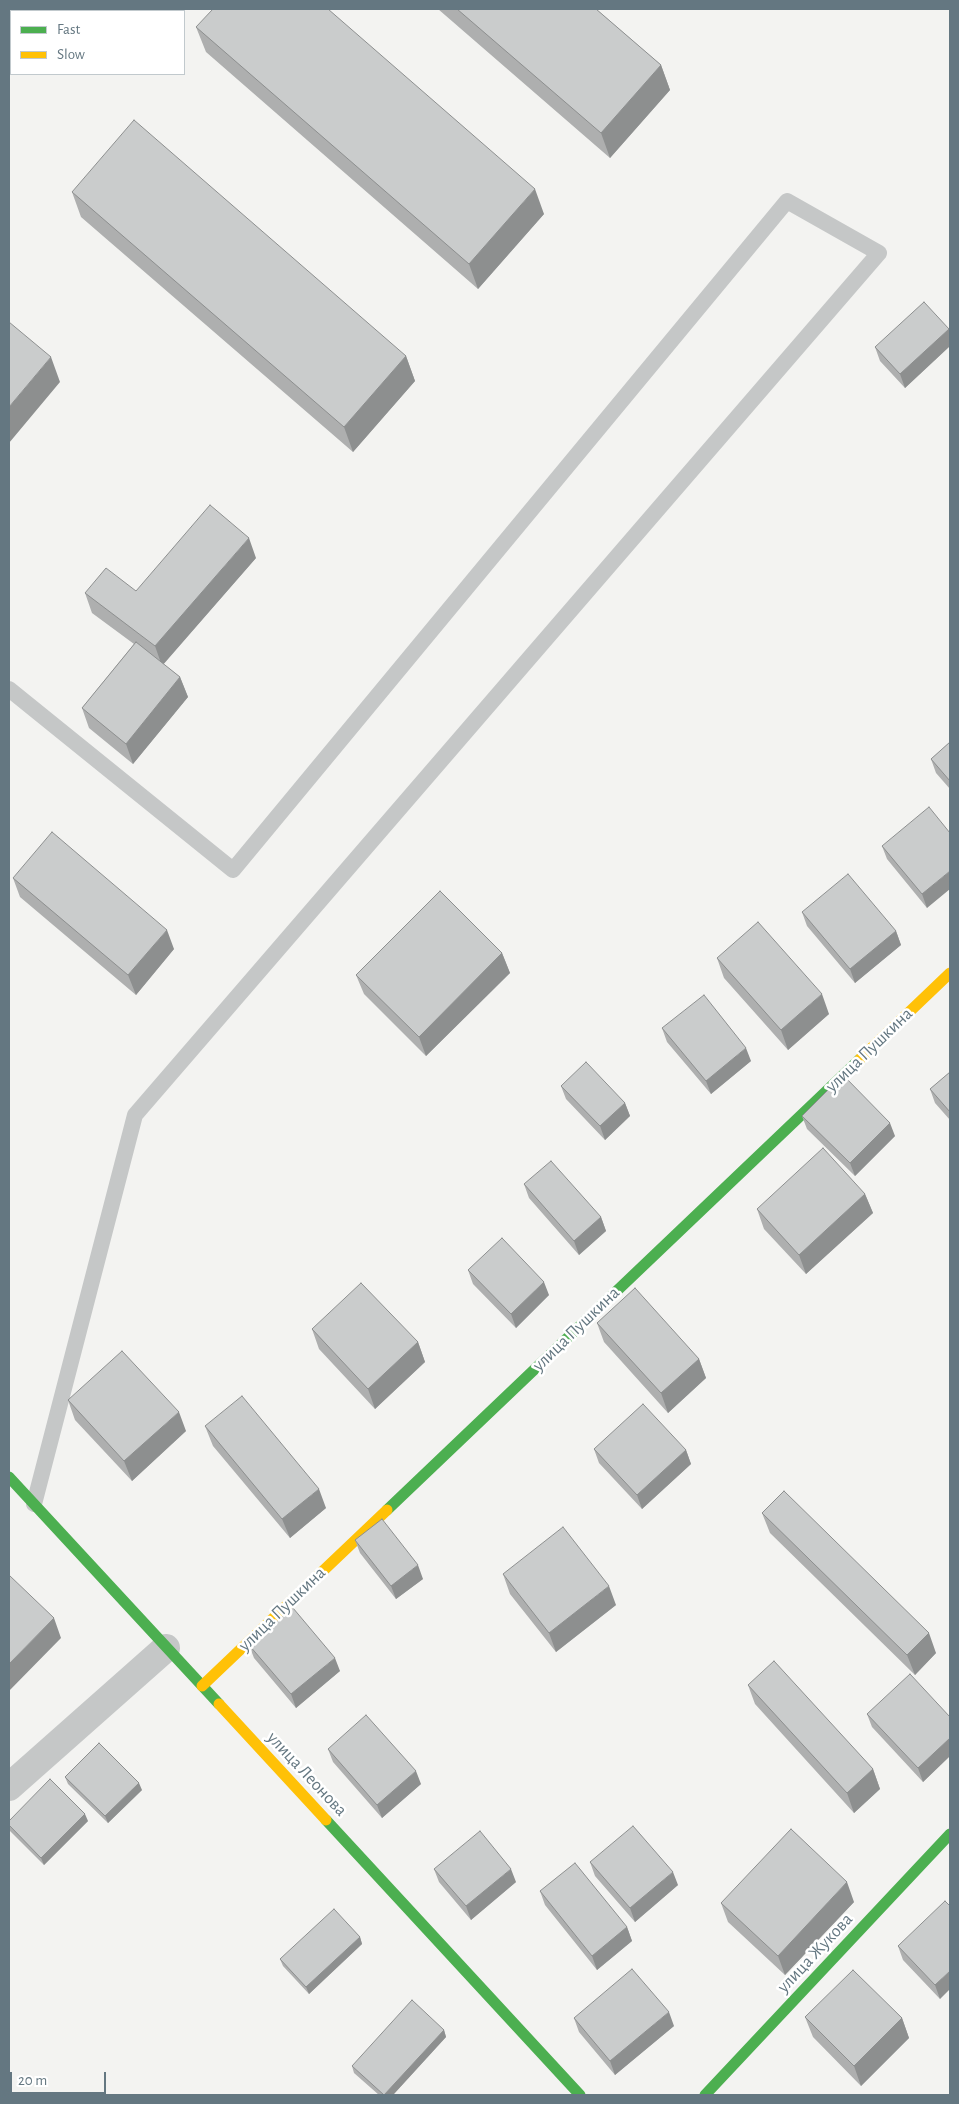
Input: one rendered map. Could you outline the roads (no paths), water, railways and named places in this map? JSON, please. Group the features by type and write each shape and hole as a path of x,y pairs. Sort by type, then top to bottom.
{"street":[{"name":"улица Пушкина","path":"202,1686 950,973"},
{"name":"улица Леонова","path":"9,1477 580,2095"},
{"path":"9,1787 166,1648"},
{"name":"улица Жукова","path":"704,2095 950,1834"}],"lane":[{"path":"9,689 233,870 787,201 879,253 135,1115 34,1504"}]}
